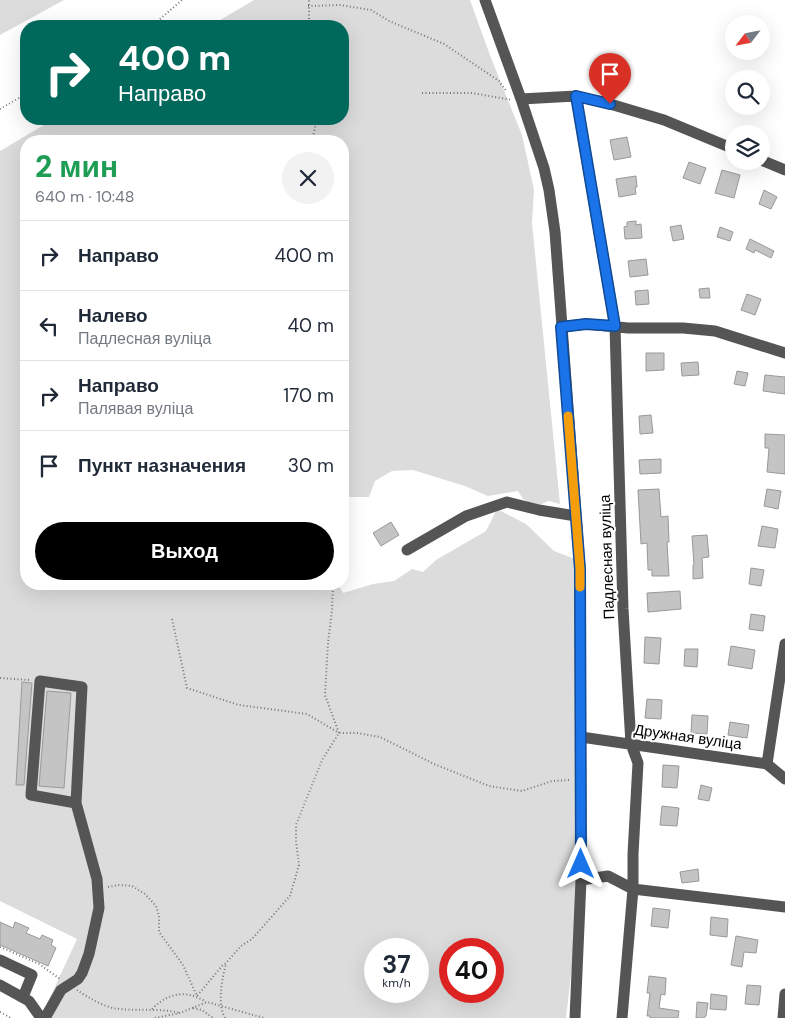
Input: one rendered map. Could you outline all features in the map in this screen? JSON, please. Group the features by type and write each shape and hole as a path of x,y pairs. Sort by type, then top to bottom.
{"street":[{"path":"485,0 521,99 550,190 556,250 580,569 581,880 575,1018"},
{"path":"521,99 576,96 664,120 725,145"},
{"name":"Падлесная вуліца","path":"576,96 615,326 623,609 632,744 638,763 633,889 622,1018"},
{"path":"770,164 785,170"},
{"path":"561,327 586,324 715,331 785,353"},
{"path":"407,550 466,516 507,502 576,516"},
{"path":"785,644 767,764 785,779"},
{"path":"45,1018 61,990 78,979 82,973 89,954 99,908 97,880 76,803 82,688 40,681 31,795 76,803"},
{"name":"Дружная вуліца","path":"581,737 767,764"},
{"path":"581,880 608,876 633,889 785,907"},
{"path":"0,960 32,975 23,997"},
{"path":"0,985 29,1001 41,1018"},
{"path":"782,1018 785,994"}],"path":[{"path":"159,20 182,0"},
{"path":"309,0 309,20"},
{"path":"308,6 340,5 371,10 389,21 444,44 499,81 513,100 472,93 422,92"},
{"path":"0,109 20,97"},
{"path":"333,590 325,695 339,733"},
{"path":"172,620 187,688 239,705 307,714 339,733 357,732 380,737 434,764 489,786 522,791 552,781 581,779"},
{"path":"0,678 40,681"},
{"path":"197,996 222,966 241,946 252,939 290,896 299,865 296,824 322,760 339,733"},
{"path":"98,889 119,885 132,886 145,894 156,906 159,916 159,932 183,964 197,996"},
{"path":"0,946 39,964 90,998 119,1009 152,1009 180,1013"},
{"path":"225,1018 222,1006 223,975 226,963"},
{"path":"152,1009 160,1001 180,994 197,996 206,1002 264,1018"},
{"path":"155,1018 180,1013 206,1002"},
{"path":"192,1008 202,1010 213,1018"},
{"path":"0,1012 11,1018"}],"shaded area":[{"path":"0,0 64,0 27,20 20,20 20,24 0,35"},
{"path":"254,0 470,0 522,135 534,190 532,223 560,504 549,501 534,507 523,499 518,491 488,496 465,486 413,470 392,471 375,481 369,497 349,497 349,135 27,135 44,125 349,125 349,20 220,20"},
{"path":"20,139 20,590 341,590 343,593 373,584 394,581 412,569 423,572 436,560 486,531 497,509 526,524 554,551 575,559 576,932 566,1018 49,1018 42,1015 77,939 0,901 0,151"}],"building":[{"path":"627,137 631,157 614,160 610,140"},
{"path":"689,162 706,168 700,184 683,178"},
{"path":"722,170 740,175 734,198 715,193"},
{"path":"636,176 636,194 619,197 616,179"},
{"path":"764,190 777,197 771,209 759,204"},
{"path":"636,221 636,225 641,224 642,238 625,239 624,227 627,226 627,222"},
{"path":"681,225 684,239 673,241 670,227"},
{"path":"720,227 733,232 730,241 717,237"},
{"path":"750,239 774,251 771,258 755,250 754,253 746,249"},
{"path":"646,259 648,275 630,277 628,261"},
{"path":"709,288 710,298 700,298 699,289"},
{"path":"648,290 649,304 636,305 635,291"},
{"path":"747,294 761,299 755,315 741,310"},
{"path":"646,353 664,353 664,370 646,371"},
{"path":"698,362 699,375 682,376 681,363"},
{"path":"737,371 748,373 745,386 734,384"},
{"path":"765,375 785,377 785,394 763,391"},
{"path":"651,415 653,433 640,434 639,416"},
{"path":"765,434 785,435 785,474 767,472 769,448 765,448"},
{"path":"661,459 661,473 640,474 639,460"},
{"path":"659,489 661,517 668,516 669,576 652,576 652,570 648,570 647,543 641,544 638,490"},
{"path":"767,489 781,491 778,509 764,506"},
{"path":"391,522 399,535 381,546 373,533"},
{"path":"762,526 778,529 775,548 758,546"},
{"path":"707,535 709,557 702,558 703,578 693,579 692,536"},
{"path":"751,568 764,570 761,586 749,584"},
{"path":"680,591 681,609 648,612 647,593"},
{"path":"751,614 765,616 763,631 749,629"},
{"path":"645,637 661,638 659,664 644,663"},
{"path":"731,646 755,650 752,669 728,665"},
{"path":"685,649 698,649 697,667 684,666"},
{"path":"22,682 32,683 24,785 16,785"},
{"path":"47,691 71,693 64,788 39,786"},
{"path":"647,699 662,700 661,719 645,718"},
{"path":"692,715 708,716 707,734 691,733"},
{"path":"730,722 749,725 747,738 728,735"},
{"path":"663,765 679,766 677,788 662,787"},
{"path":"701,785 712,788 709,801 698,799"},
{"path":"662,806 679,808 677,826 660,825"},
{"path":"698,869 699,881 682,883 680,872"},
{"path":"653,908 670,910 668,928 651,926"},
{"path":"711,917 728,919 727,937 710,935"},
{"path":"0,922 13,928 15,922 29,928 26,933 40,939 42,935 53,940 51,945 56,948 48,966 0,945"},
{"path":"736,936 758,940 756,953 744,952 742,967 731,965"},
{"path":"649,976 666,978 665,995 661,994 659,1008 679,1011 678,1018 650,1018 650,1016 647,1016 650,993 647,993"},
{"path":"747,985 761,986 759,1005 745,1004"},
{"path":"711,994 727,996 726,1010 710,1009"},
{"path":"697,1002 708,1003 704,1018 696,1018"}],"slow traffic":[{"path":"568,416 580,587"}],"route":[{"path":"581,864 580,569 561,327 586,324 615,326 576,96 610,104"}]}
